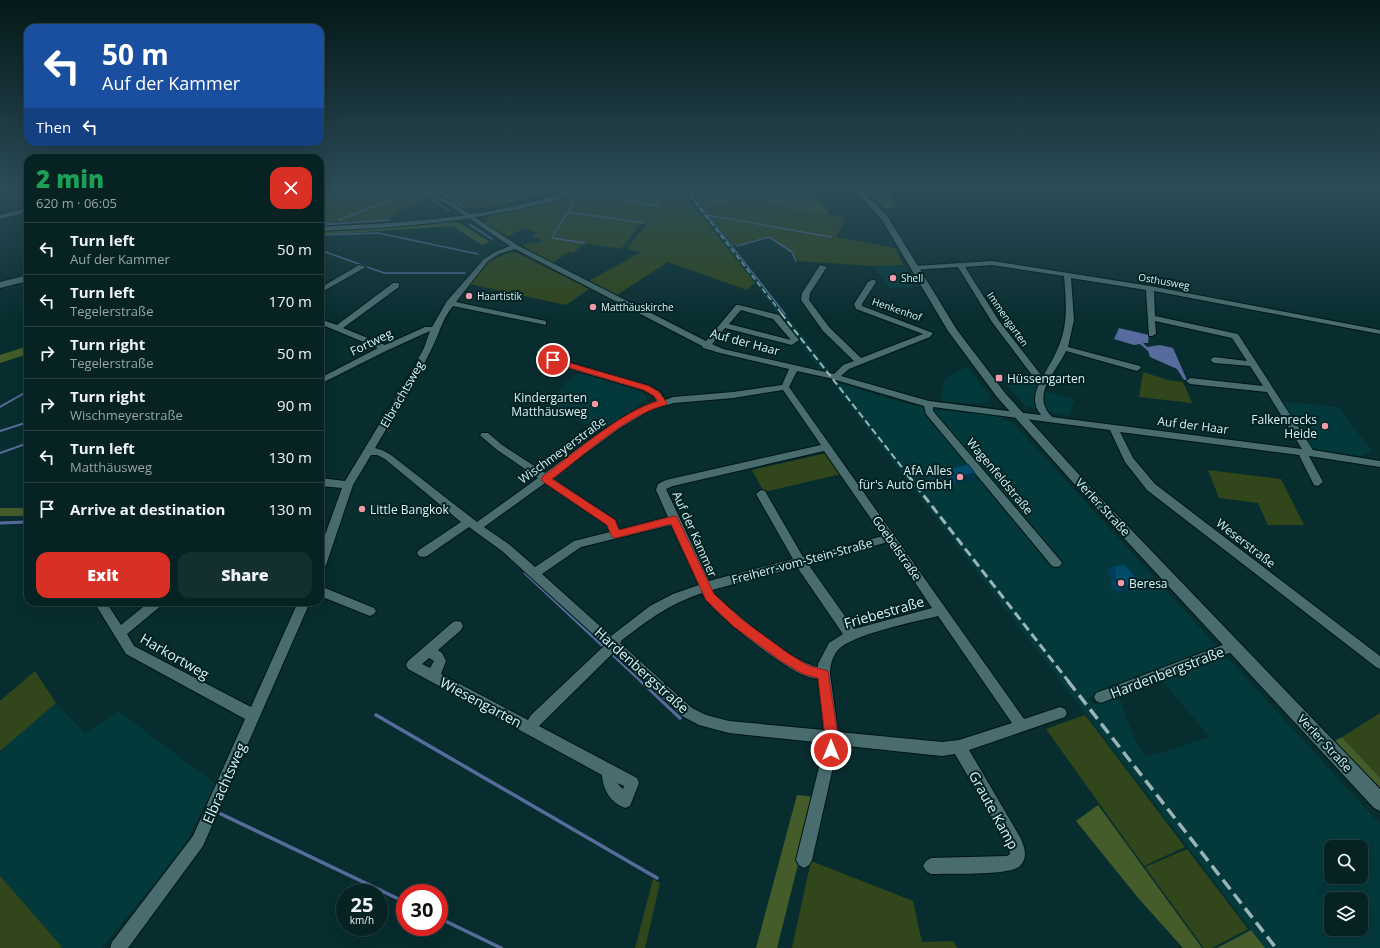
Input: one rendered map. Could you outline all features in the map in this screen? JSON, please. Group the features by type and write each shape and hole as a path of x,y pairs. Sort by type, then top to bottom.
{"main road":[{"name":"Verler Straße","path":"894,232 953,331 1017,413 1380,802"},
{"path":"0,284 24,279"}],"street":[{"name":"Auf der Haar","path":"491,232 505,241 706,346 727,352 836,378 928,404 1017,413 1114,428 1380,464"},
{"name":"Elbrachtsweg","path":"324,554 348,485 415,372 428,348 434,329 450,304 486,260 497,253 515,246"},
{"name":"Osthusweg","path":"914,265 992,263 1150,288 1380,332"},
{"name":"Immengarten","path":"960,264 996,322 1038,377 1046,379"},
{"path":"324,289 362,267"},
{"path":"823,267 806,293 806,300 826,329 860,362 846,367 836,378"},
{"path":"1048,418 1040,408 1040,395 1046,379 1064,348 1072,312 1067,275"},
{"name":"Henkenhof","path":"860,362 927,335 929,332 859,307 858,304 872,282"},
{"path":"338,328 396,285"},
{"path":"1150,288 1152,334"},
{"path":"450,304 543,322"},
{"path":"706,346 739,307 776,317 795,340 792,343 724,325"},
{"path":"1152,321 1172,329 1172,322 1235,336 1271,390 1306,453 1318,482"},
{"path":"324,324 338,328 385,348"},
{"name":"Fortweg","path":"324,379 385,348 428,329 434,329"},
{"path":"1064,348 1137,368"},
{"path":"540,357 646,388 656,394 662,403"},
{"path":"1214,360 1254,364"},
{"path":"786,387 794,368"},
{"path":"1190,381 1271,390"},
{"name":"Wischmeyerstraße","path":"473,524 546,479 617,426 649,407 662,403 786,387"},
{"name":"Goebelstraße","path":"786,387 889,538 942,610 1021,725"},
{"name":"Wagenfeldstraße","path":"928,404 930,412 1056,563"},
{"name":"Weserstraße","path":"1114,428 1125,455 1135,470 1150,487 1380,663"},
{"path":"485,435 499,447 611,523 616,534"},
{"name":"Auf der Kammer","path":"824,674 807,671 743,627 710,597 662,493 662,487 744,465 827,447"},
{"name":"Hardenbergstraße","path":"368,451 379,452 388,456 473,524 506,548 614,644 686,712 704,721 729,727 942,749 959,747 1060,713"},
{"path":"324,482 348,485"},
{"path":"762,494 800,563 851,635"},
{"path":"535,573 578,544 674,520"},
{"path":"422,553 473,524"},
{"name":"Freiherr-vom-Stein-Straße","path":"614,644 618,636 654,609 677,597 889,538"},
{"path":"324,593 370,611"},
{"name":"Harkortweg","path":"103,606 130,650 246,713 255,714"},
{"path":"120,632 153,606"},
{"name":"Elbrachtsweg","path":"118,948 198,840 302,606"},
{"name":"Friebestraße","path":"804,860 831,750 832,737 824,674 827,655 833,647 851,635 942,610"},
{"name":"Wiesengarten","path":"458,626 412,665 609,771"},
{"name":"Wiesengarten","path":"530,728 536,719 614,644"},
{"name":"Hardenbergstraße","path":"1101,697 1233,646"},
{"name":"Wiesengarten","path":"429,651 438,656 440,661 432,676"},
{"name":"Graute Kamp","path":"931,866 1014,863 1017,859 1019,851 959,747"}],"shaded area":[{"path":"715,232 722,232 830,371 819,368"},
{"path":"904,265 917,287 889,288 873,266"},
{"path":"967,366 990,396 989,401 979,404 941,401 944,380"},
{"path":"1032,373 1036,379 1037,389 1075,399 1069,416 1025,406 999,376"},
{"name":"Kindergarten Matthäusweg","path":"576,374 587,375 635,389 646,395 647,399 601,431 547,405"},
{"path":"831,381 904,403 938,410 993,415 1013,423 1217,646 1088,698 1093,705 1118,696 1134,738 1146,757 1209,737 1162,680 1226,656 1380,824 1380,948 1265,948"},
{"name":"Falkenrecks Heide","path":"1280,401 1339,407 1372,452 1361,456 1317,450 1309,446"},
{"path":"56,703 85,733 118,711 216,784 183,847 102,948 61,948 62,947 0,876 0,751"}],"green space":[{"path":"324,232 361,232 324,235"},
{"path":"463,232 474,232 490,242 482,245"},
{"path":"500,232 516,232 507,237"},
{"path":"535,232 555,232 551,238 585,243 573,253 568,252 553,263 522,246 531,242 536,244 542,240 532,237 537,233"},
{"path":"557,232 634,232 621,249 554,238"},
{"path":"640,232 714,232 755,283 747,290 668,262 617,295 589,281 641,252 627,249"},
{"path":"723,232 804,232 836,238 805,232 838,232 836,237 895,248 904,265 873,266 798,261 792,252 769,236 734,246"},
{"path":"510,252 517,253 589,289 566,305 469,284 490,261"},
{"path":"24,347 24,355 0,363 0,355"},
{"path":"1143,372 1168,380 1183,382 1192,403 1139,397"},
{"path":"827,453 841,474 764,492 752,470"},
{"path":"1208,470 1281,479 1304,525 1268,525 1258,503 1219,498"},
{"path":"0,508 24,508 24,516 0,516"},
{"path":"35,671 56,703 0,751 0,701"},
{"path":"1380,713 1380,778 1342,737"},
{"path":"1085,715 1185,847 1144,866 1046,729"},
{"path":"1342,737 1380,778 1380,788 1334,741"},
{"path":"797,795 815,797 777,948 756,948"},
{"path":"1098,805 1202,948 1183,948 1139,899 1076,821"},
{"path":"1187,849 1248,929 1212,948 1204,948 1145,867"},
{"path":"811,861 913,901 922,942 953,941 957,948 792,948"},
{"path":"0,876 62,947 61,948 0,948"},
{"path":"653,879 660,883 645,948 635,948"},
{"path":"1251,930 1265,948 1217,948"}],"water":[{"path":"1119,328 1149,335 1148,343 1143,343 1147,347 1160,345 1173,348 1187,380 1184,380 1177,369 1150,357 1148,351 1140,344 1134,345 1114,339"}],"building":[{"path":"968,464 975,473 958,477 950,468"},
{"path":"1124,564 1142,584 1123,587 1114,577 1115,571 1111,567"}],"waterway":[{"path":"482,232 492,239"},
{"path":"556,232 552,238 585,243"},
{"path":"721,232 785,314"},
{"path":"804,232 831,237"},
{"path":"324,235 378,233 478,254"},
{"path":"737,246 769,237 792,252 796,261"},
{"path":"324,251 384,273 465,273"},
{"path":"0,407 24,393"},
{"path":"0,431 24,423"},
{"path":"0,453 24,444"},
{"path":"0,523 24,522"},
{"path":"525,573 605,648"},
{"path":"614,656 642,682"},
{"path":"641,681 680,718"},
{"path":"376,715 657,878"},
{"path":"221,814 396,898"},
{"path":"448,922 501,948"}],"railway":[{"path":"718,232 782,314"},
{"path":"781,313 908,475"},
{"path":"907,474 1069,682"},
{"path":"1068,681 1276,948"}],"place":[{"name":"Shell","path":"893,278"},
{"name":"Haartistik","path":"469,296"},
{"name":"Matthäuskirche","path":"593,307"},
{"name":"Hüssengarten","path":"999,378"},
{"name":"Kindergarten Matthäusweg","path":"595,404"},
{"name":"Falkenrecks Heide","path":"1325,426"},
{"name":"AfA Alles für's Auto GmbH","path":"960,477"},
{"name":"Little Bangkok","path":"362,509"},
{"name":"Beresa","path":"1121,583"}],"route":[{"path":"553,360 646,388 656,394 662,403 649,407 617,426 546,479 611,523 616,534 674,520 710,597 737,622 785,657 807,671 824,674 832,737 831,750"}]}
